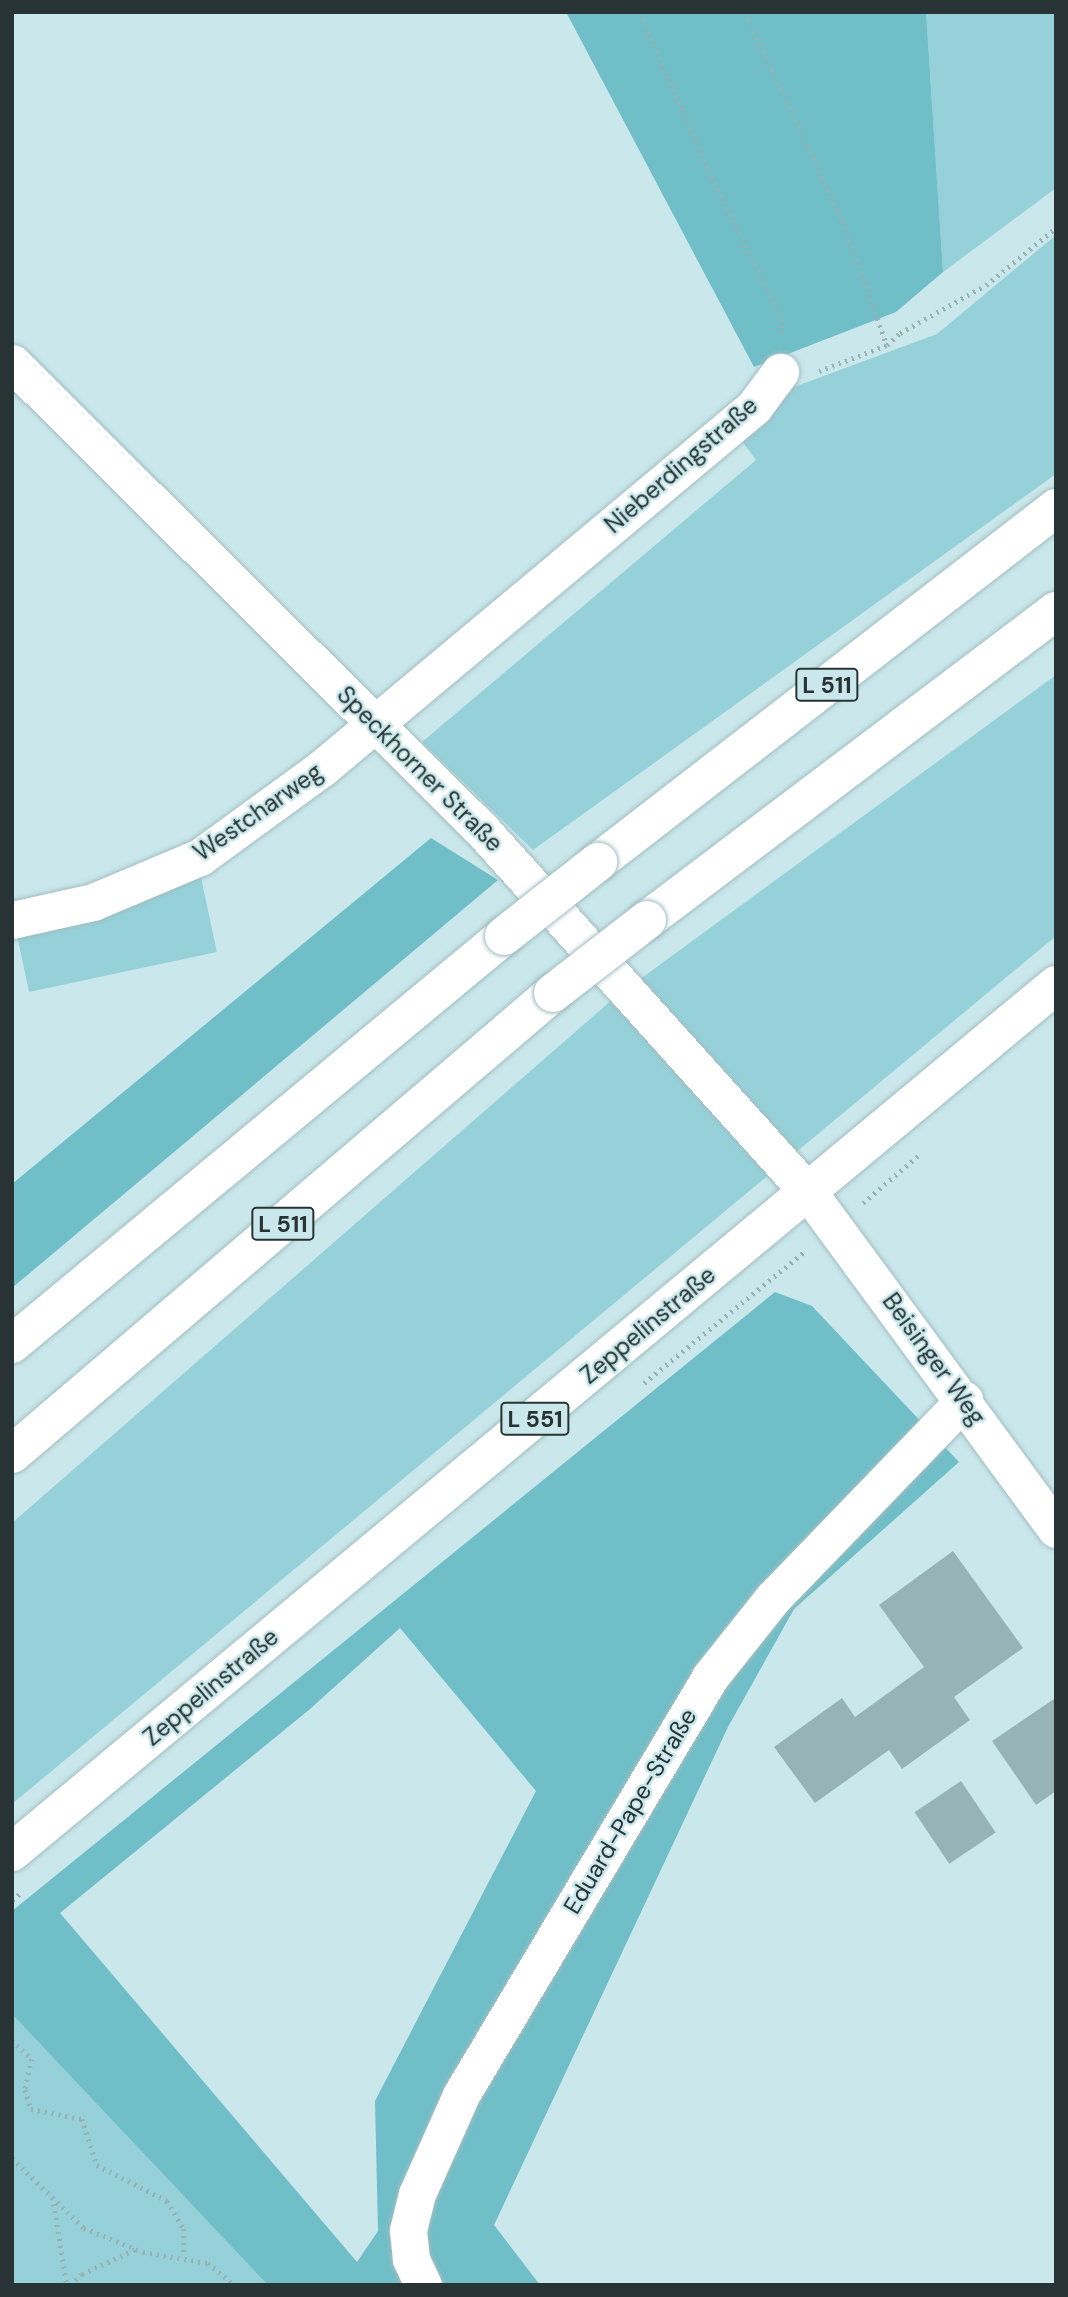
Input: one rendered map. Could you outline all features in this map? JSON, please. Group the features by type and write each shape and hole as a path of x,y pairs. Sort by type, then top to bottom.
{"main road":[{"name":"L 511","path":"12,1344 504,936 1056,508"},
{"name":"L 511","path":"12,1454 553,993 1056,611"},
{"name":"Zeppelinstraße","path":"12,1852 1056,985"}],"street":[{"name":"Speckhorner Straße","path":"12,363 482,830 808,1193"},
{"name":"Nieberdingstraße","path":"373,722 754,407 780,372"},
{"name":"Westcharweg","path":"12,920 93,902 200,857 322,768 373,722"},
{"name":"Beisinger Weg","path":"808,1193 964,1400 1056,1529"},
{"name":"Eduard-Pape-Straße","path":"423,2285 411,2259 408,2230 417,2194 461,2095 710,1677 772,1599 964,1400"}],"path":[{"path":"640,12 708,170 782,319 780,372 794,379 887,345 900,333 986,285 1056,228"},
{"path":"745,12 845,226 887,345"},
{"path":"12,2040 32,2059 25,2090 31,2109 82,2119 97,2165 167,2201 184,2229 184,2257"},
{"path":"12,2158 54,2203 84,2228 136,2249 208,2263 234,2285"},
{"path":"54,2203 68,2285 82,2274 136,2249"}],"shaded area":[{"path":"566,12 926,12 943,272 896,312 754,367"},
{"path":"926,12 1056,12 1056,188 943,272"},
{"path":"1056,235 1056,474 533,850 422,742 756,460 739,437 794,387 937,334"},
{"path":"1056,675 1056,936 12,1804 12,1523 613,999"},
{"path":"431,838 498,880 12,1288 12,1184"},
{"path":"199,868 217,952 29,992 12,908"},
{"path":"775,1292 812,1306 959,1462 794,1609 728,1727 494,2225 540,2285 268,2285 12,2014 12,1911","holes":["400,1628 536,1791 375,2101 378,2231 357,2262 60,1913 310,1709"]},
{"path":"12,2014 270,2285 12,2285"}],"building":[{"path":"953,1551 1023,1648 954,1697 970,1720 902,1769 889,1750 815,1803 774,1747 842,1698 855,1717 924,1667 879,1605"},
{"path":"1054,1699 1056,1791 1036,1805 992,1741"},
{"path":"961,1781 996,1832 949,1864 915,1812"}]}
